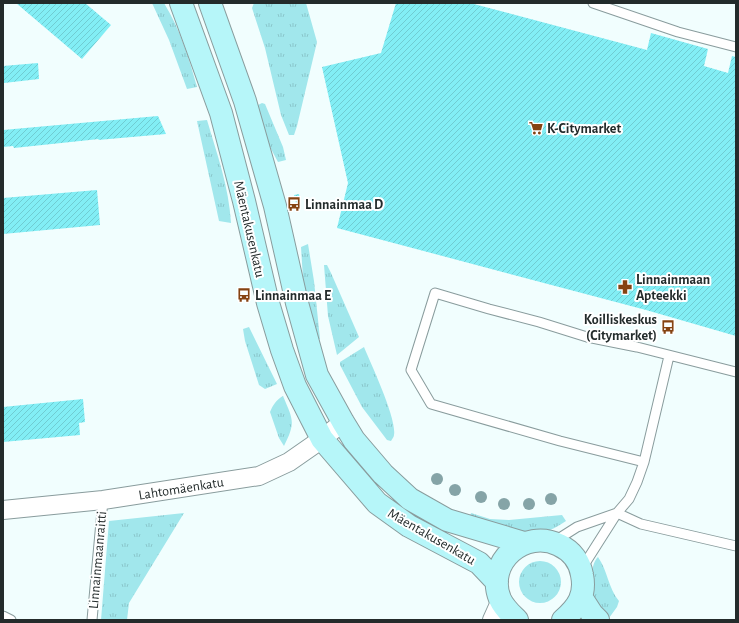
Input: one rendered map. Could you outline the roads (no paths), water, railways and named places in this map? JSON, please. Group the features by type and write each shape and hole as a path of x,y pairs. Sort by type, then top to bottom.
{"main road":[{"path":"171,3 217,98"},
{"name":"Mäentakusenkatu","path":"181,3 217,98 244,201 269,308 295,386 322,439 377,503 409,526 479,563 499,591 508,611 517,620"},
{"name":"Mäentakusenkatu","path":"210,3 235,73 275,206 297,303 317,375 343,422 354,440 383,474 410,499 447,520 524,543"},
{"path":"225,3 228,11 235,73"},
{"path":"499,591 499,570 504,559 513,550 524,543 533,540 553,542 565,548 575,557 581,569 584,583 581,598 574,610 563,620"},
{"path":"581,598 598,620"}],"street":[{"name":"Lahtomäenkatu","path":"3,510 103,500 259,476 289,462 343,422"},
{"path":"492,620 499,591"}],"lane":[{"path":"593,3 678,32 736,47"},
{"path":"644,462 560,441 431,404 411,370 436,293 586,337 736,372"},
{"path":"581,569 617,513 629,499 644,462 669,356"},
{"name":"Linnainmaanraitti","path":"92,620 103,500"},
{"path":"553,542 577,527 617,513 641,524 736,546"},
{"path":"3,616 11,620"}],"place":[{"name":"K-Citymarket","path":"536,128"},
{"name":"Linnainmaa D","path":"294,204"},
{"name":"Linnainmaan Apteekki","path":"625,287"},
{"name":"Linnainmaa E","path":"244,295"},
{"name":"Koilliskeskus (Citymarket)","path":"668,327"}]}
